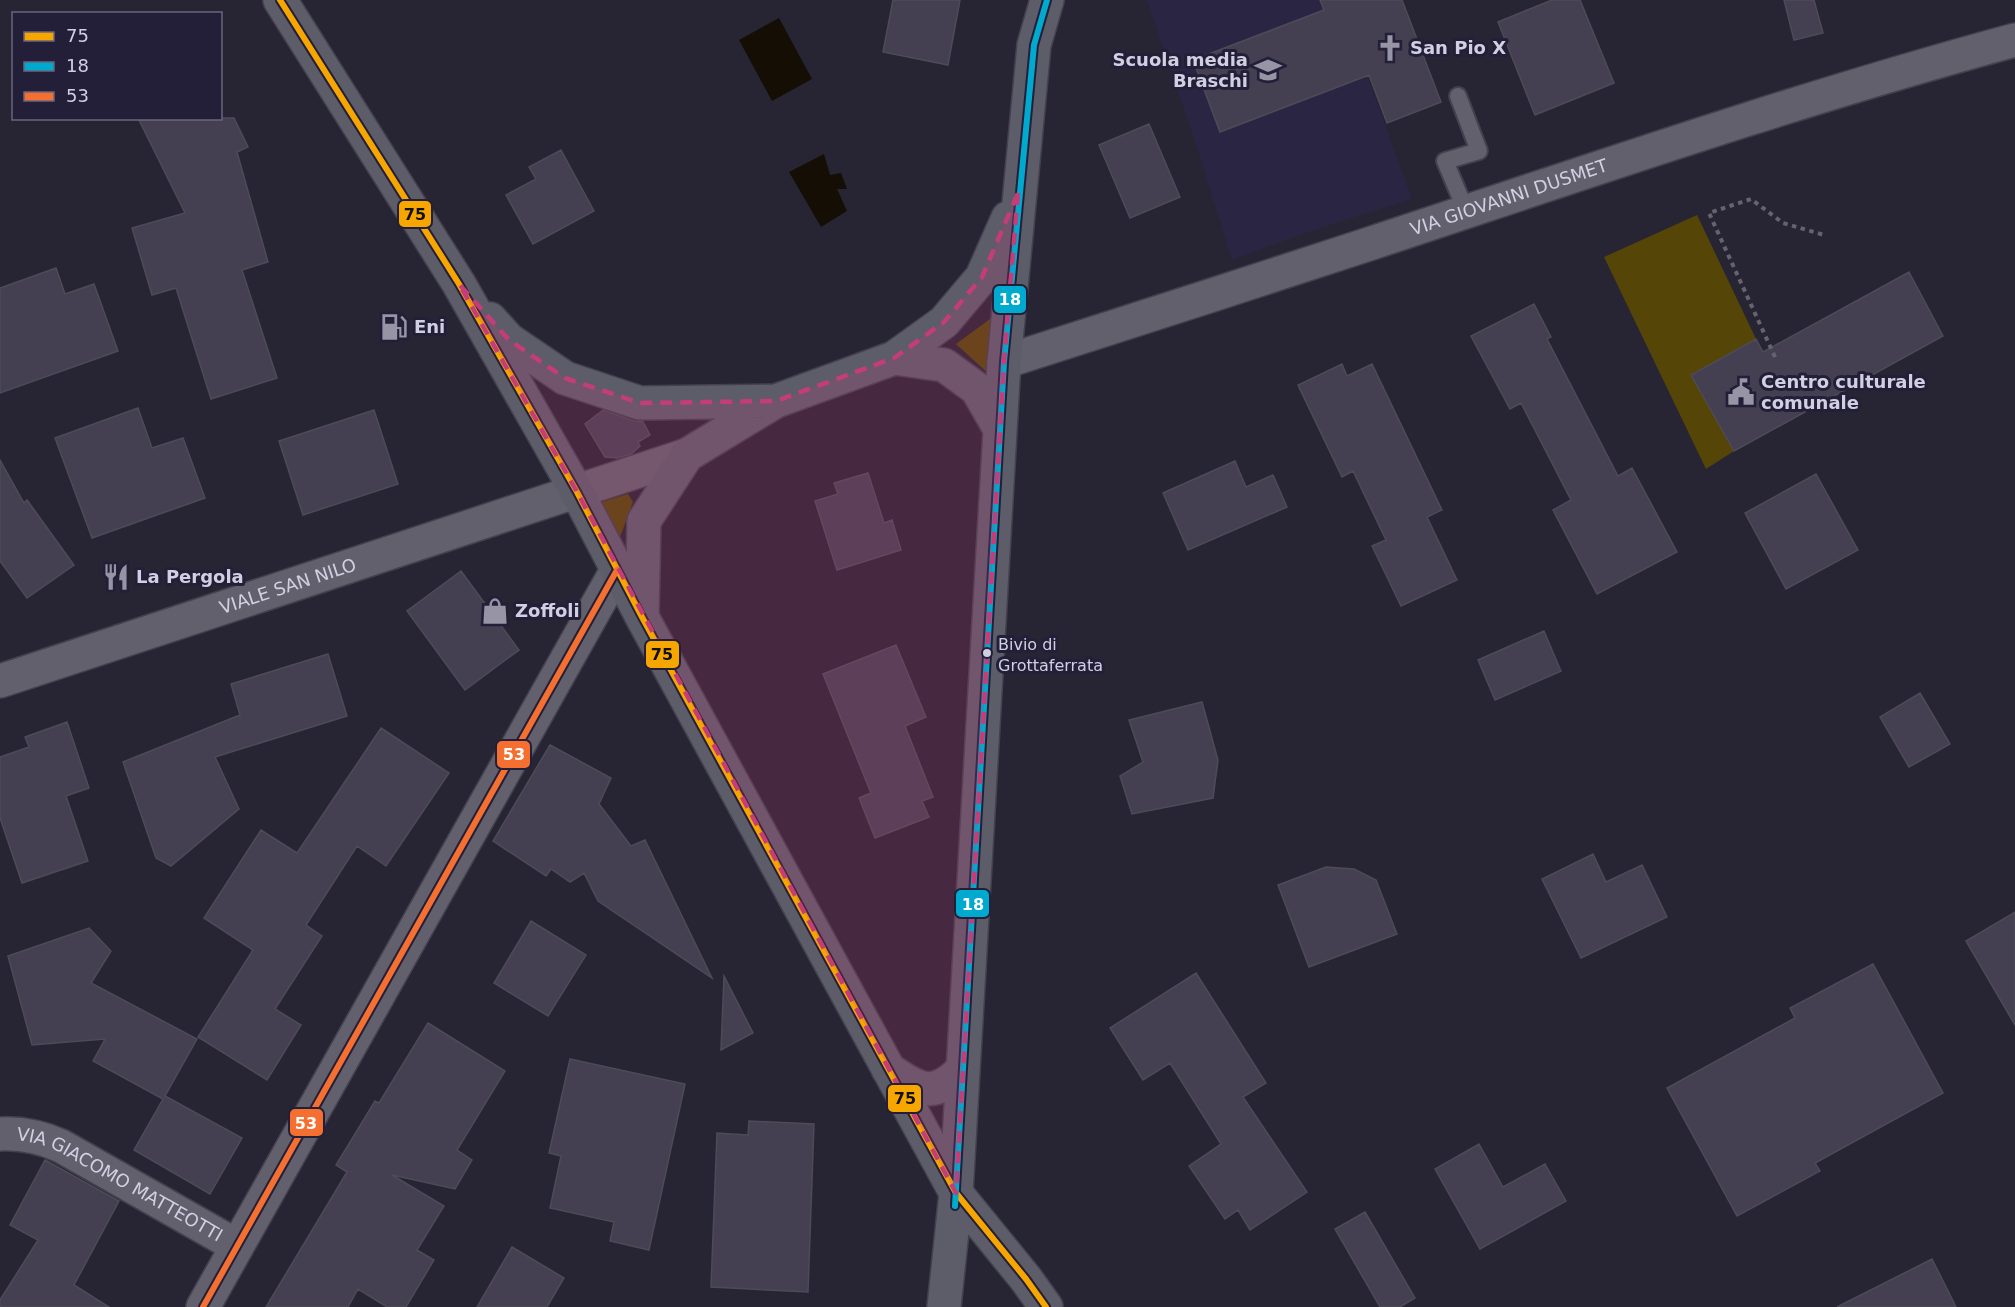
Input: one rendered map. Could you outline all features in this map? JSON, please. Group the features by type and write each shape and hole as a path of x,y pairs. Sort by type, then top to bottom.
{"main road":[{"path":"280,0 459,284 577,492 642,617 956,1193 1046,1307"},
{"path":"944,1307 956,1193 1004,362 1018,194 1034,45 1047,0"},
{"path":"642,617 644,521 687,455 776,401 894,358 944,322 982,277 1018,194"},
{"path":"459,284 509,340 565,378 640,404 776,401"},
{"path":"894,358 944,365 976,389 1000,429"},
{"path":"888,1069 916,1087 930,1089 942,1086 963,1069"}],"street":[{"name":"VIA GIOVANNI DUSMET","path":"1004,362 1698,134 1906,69 2015,40"},
{"name":"VIALE SAN NILO","path":"0,681 687,455"},
{"path":"203,1307 617,570"},
{"name":"VIA GIACOMO MATTEOTTI","path":"0,1134 33,1136 61,1146 237,1246"}],"lane":[{"path":"1458,96 1479,151 1445,161 1466,212"}],"path":[{"path":"1775,357 1709,213 1751,199 1783,224 1824,235"}],"highlighted area":[{"path":"1018,193 1004,362 956,1193 577,492 459,284 509,340 565,378 640,403 776,401 894,358 944,322 982,277"}],"shaded area":[{"name":"Scuola media Braschi","path":"1147,0 1340,0 1412,199 1308,232 1232,260 1195,141"},
{"path":"779,18 812,79 772,101 739,40"},
{"path":"824,154 830,175 841,173 847,189 837,189 847,211 821,227 789,172"},
{"path":"1697,215 1756,339 1692,375 1734,451 1706,469 1604,257"},
{"path":"1009,305 1003,387 956,344"},
{"path":"628,494 633,502 619,540 595,504"}],"building":[{"path":"893,0 960,0 948,65 883,52"},
{"path":"1320,0 1402,0 1441,102 1387,123 1369,75 1220,132 1193,60 1324,10"},
{"path":"1552,0 1580,0 1614,83 1535,115 1498,22"},
{"path":"1784,0 1814,0 1823,33 1794,40"},
{"path":"234,118 248,147 237,152 268,262 242,270 277,378 211,399 176,288 152,295 132,228 185,213 139,120"},
{"path":"1149,124 1180,197 1130,218 1099,145"},
{"path":"561,150 594,211 533,244 506,195 536,179 529,167"},
{"path":"56,268 65,294 94,284 118,351 0,393 0,288"},
{"path":"1909,272 1943,336 1734,451 1691,375 1756,339 1763,352"},
{"path":"1534,304 1551,337 1547,339 1618,476 1632,468 1677,552 1597,594 1553,510 1571,500 1521,403 1510,409 1471,336"},
{"path":"1342,364 1347,376 1372,364 1442,510 1427,517 1457,580 1401,606 1372,546 1386,540 1353,471 1342,477 1298,385"},
{"path":"138,408 152,448 183,438 205,498 92,538 55,438"},
{"path":"374,410 398,484 303,515 279,441"},
{"path":"603,410 643,422 650,435 638,442 640,446 631,454 617,458 605,457 585,424"},
{"path":"0,460 24,503 27,500 74,565 27,598 0,561"},
{"path":"1235,461 1246,487 1273,475 1287,507 1188,550 1163,493"},
{"path":"868,473 884,523 892,520 901,550 837,570 815,501 838,494 834,483"},
{"path":"1816,474 1858,550 1786,589 1745,513"},
{"path":"461,571 519,650 465,690 407,611"},
{"path":"1544,631 1561,671 1495,700 1478,660"},
{"path":"896,645 926,717 905,726 933,797 922,801 929,817 875,838 859,798 871,793 823,674"},
{"path":"328,654 347,716 215,757 239,809 171,866 156,858 123,762 240,715 231,684"},
{"path":"1920,693 1950,744 1909,767 1880,717"},
{"path":"1202,702 1218,760 1213,798 1132,814 1120,776 1143,762 1129,720"},
{"path":"67,722 89,788 66,796 88,861 22,883 0,818 0,757 29,747 25,737"},
{"path":"381,728 449,773 386,866 357,846 306,925 322,936 275,1009 301,1025 267,1080 198,1037 253,950 204,918 261,830 297,853"},
{"path":"550,745 611,778 599,804 631,846 645,840 712,978 598,901 584,873 570,882 551,869 546,876 493,841"},
{"path":"1593,854 1606,882 1642,865 1667,917 1581,958 1542,879"},
{"path":"1326,867 1354,869 1376,880 1397,934 1309,967 1278,885"},
{"path":"2015,912 2015,1025 1966,941"},
{"path":"531,921 586,955 548,1016 494,983"},
{"path":"89,928 111,951 91,983 197,1039 165,1096 242,1138 210,1194 134,1150 163,1099 93,1061 105,1039 32,1045 8,956"},
{"path":"1873,964 1943,1093 1815,1163 1820,1171 1737,1216 1667,1088 1795,1018 1790,1008"},
{"path":"1196,973 1266,1083 1243,1097 1307,1192 1250,1230 1238,1210 1225,1219 1189,1166 1221,1144 1170,1063 1143,1080 1110,1028"},
{"path":"724,976 753,1033 721,1050"},
{"path":"428,1023 505,1071 457,1150 472,1160 455,1189 392,1175 444,1206 417,1250 434,1260 406,1307 387,1307 358,1289 348,1307 266,1307 347,1172 336,1165 375,1101 379,1103"},
{"path":"570,1059 685,1084 649,1250 610,1241 614,1222 550,1208 561,1156 549,1153"},
{"path":"749,1121 814,1124 808,1292 711,1287 717,1133 748,1135"},
{"path":"1479,1144 1503,1187 1545,1164 1566,1201 1480,1249 1435,1169"},
{"path":"45,1160 119,1201 74,1285 109,1307 0,1307 0,1300 38,1240 10,1225"},
{"path":"1365,1212 1415,1298 1400,1307 1380,1307 1335,1229"},
{"path":"512,1247 564,1278 547,1307 477,1307"},
{"path":"1932,1259 1956,1307 1837,1307"}],"transit line":[{"name":"75","path":"280,0 459,284 577,492 642,617 956,1193 1046,1307"},
{"name":"18","path":"955,1206 1004,362 1034,45 1047,0"},
{"name":"53","path":"203,1307 617,570"}],"place":[{"name":"San Pio X","path":"1390,48"},
{"name":"Scuola media Braschi","path":"1268,70"},
{"name":"Eni","path":"394,327"},
{"name":"Centro culturale comunale","path":"1741,392"},
{"name":"La Pergola","path":"116,577"},
{"name":"Zoffoli","path":"495,611"},
{"name":"Bivio di Grottaferrata","path":"987,653"}]}
